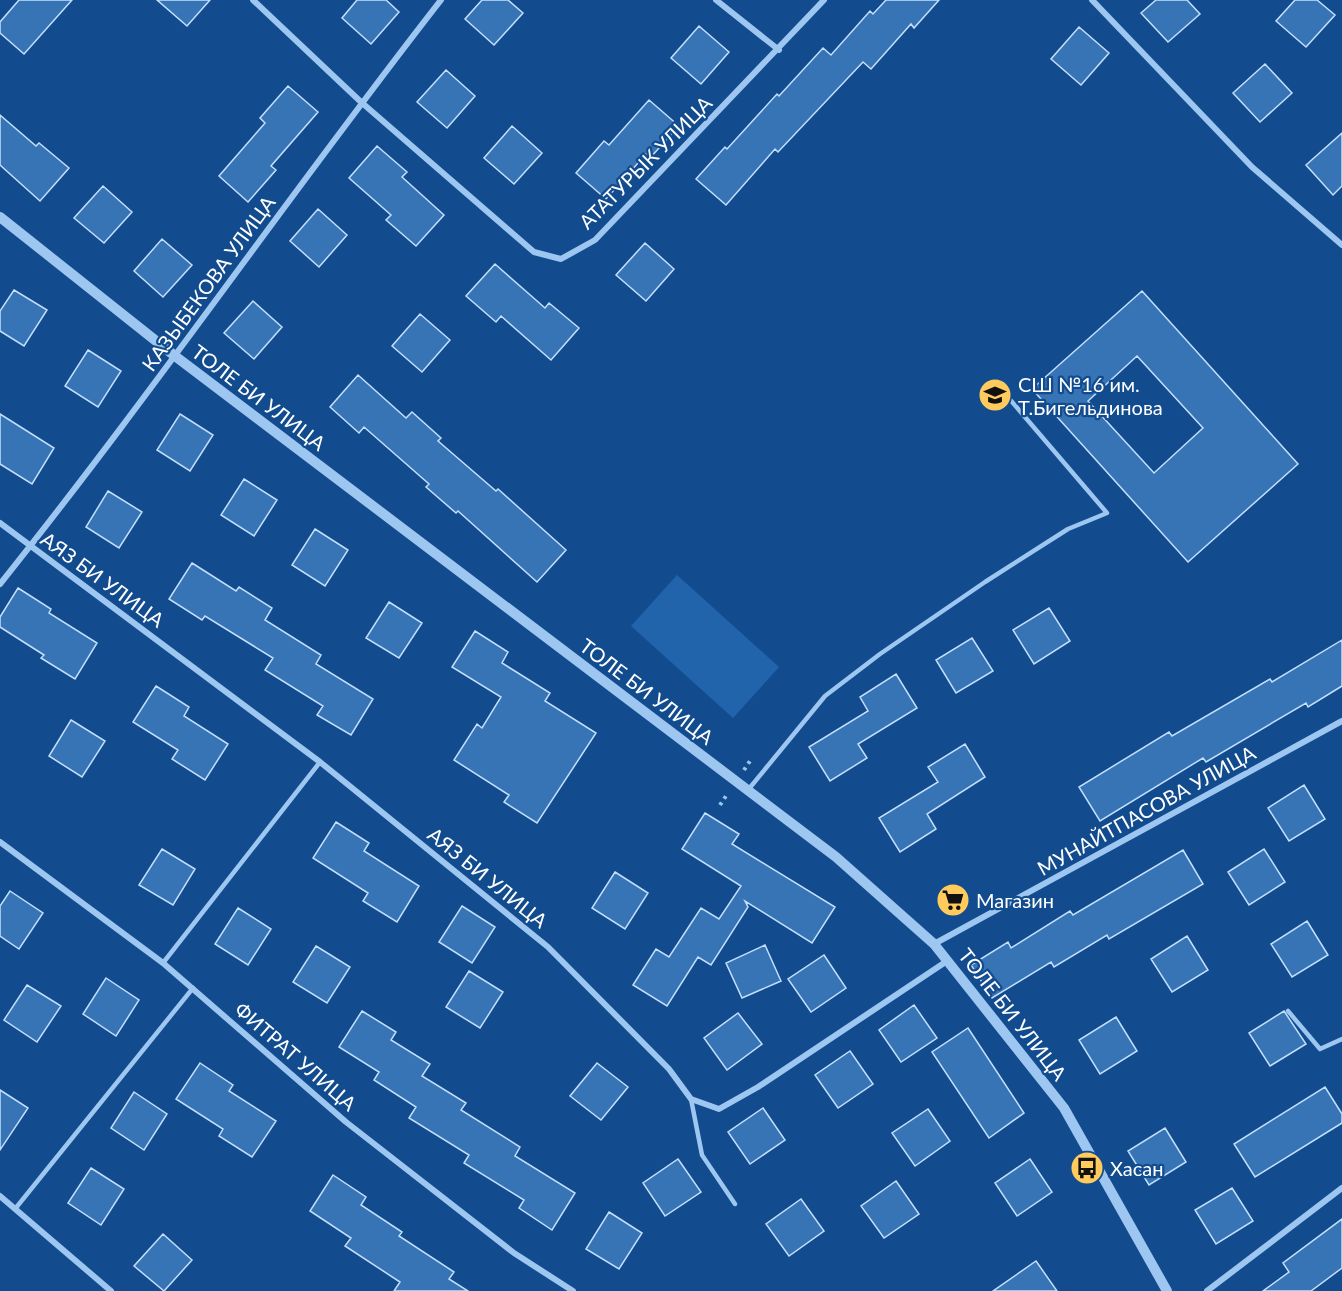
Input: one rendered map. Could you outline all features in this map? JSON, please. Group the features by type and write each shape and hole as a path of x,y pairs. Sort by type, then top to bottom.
{"street":[{"name":"АТАТУРЫК УЛИЦА","path":"253,0 361,102 534,252 561,259 595,240 779,50 824,0"},
{"name":"КАЗЫБЕКОВА УЛИЦА","path":"0,584 175,356 361,102 441,0"},
{"path":"716,0 779,50"},
{"path":"1092,0 1252,167 1342,245"},
{"name":"ТОЛЕ БИ УЛИЦА","path":"0,217 175,356 836,857 934,944 1064,1108 1167,1291"},
{"name":"АЯЗ БИ УЛИЦА","path":"0,523 187,660 320,762 548,947 669,1069 691,1099"},
{"name":"МУНАЙТПАСОВА УЛИЦА","path":"934,944 1342,722"},
{"name":"ФИТРАТ УЛИЦА","path":"0,842 164,963 346,1122 514,1253 573,1291"},
{"path":"691,1099 719,1109 758,1087 948,961"},
{"path":"1207,1291 1342,1188"},
{"path":"0,1196 111,1291"}],"lane":[{"path":"748,790 825,696 880,654 994,576 1068,529 1107,513 995,382"},
{"path":"164,963 320,762"},
{"path":"15,1209 193,988"},
{"path":"1288,1011 1320,1048 1342,1039"},
{"path":"691,1099 702,1155 735,1204"}],"shaded area":[{"path":"677,575 779,667 733,718 631,626"}],"building":[{"path":"19,0 72,0 24,54 0,33 0,22"},
{"path":"157,0 210,0 187,26"},
{"path":"357,0 386,0 399,12 371,44 342,18"},
{"path":"482,0 508,0 523,13 494,45 465,19"},
{"path":"886,0 939,0 914,28 911,24 871,69 863,62 778,152 775,149 726,205 696,179 777,94 779,96 823,48 831,55 870,11 873,14"},
{"path":"1156,0 1187,0 1200,14 1168,42 1141,13"},
{"path":"1295,0 1317,0 1335,15 1306,47 1276,21"},
{"path":"699,26 729,52 701,84 671,58"},
{"path":"1079,27 1109,53 1081,85 1051,59"},
{"path":"1265,64 1292,93 1260,122 1233,93"},
{"path":"446,70 475,96 447,128 417,102"},
{"path":"288,86 318,112 271,166 276,170 248,202 219,176 265,123 260,118"},
{"path":"649,100 679,126 650,158 646,154 606,199 576,173 604,141 609,145"},
{"path":"0,115 36,146 39,143 69,168 40,201 0,165"},
{"path":"512,126 542,153 514,184 484,158"},
{"path":"1342,133 1342,186 1333,195 1306,165"},
{"path":"377,146 407,172 402,177 444,215 416,246 386,220 391,215 349,178"},
{"path":"103,186 132,212 104,243 74,218"},
{"path":"318,209 347,235 319,267 290,241"},
{"path":"162,239 192,265 163,297 134,271"},
{"path":"645,243 674,269 646,301 616,275"},
{"path":"495,264 545,308 549,303 579,328 551,360 501,316 496,322 466,296"},
{"path":"14,290 47,310 24,346 0,331 0,311"},
{"path":"1142,291 1298,464 1188,562 1032,389","holes":["1137,356 1203,428 1154,473 1088,401"]},
{"path":"253,301 282,327 254,359 224,333"},
{"path":"420,314 450,340 422,372 392,346"},
{"path":"88,350 121,371 98,407 65,386"},
{"path":"358,375 406,418 412,412 441,438 438,441 496,491 498,489 566,550 537,582 458,511 456,513 426,487 429,484 364,427 359,433 330,407"},
{"path":"0,414 54,448 32,484 0,464"},
{"path":"180,414 213,435 190,471 157,450"},
{"path":"244,479 277,500 254,536 221,515"},
{"path":"108,491 142,512 119,548 86,527"},
{"path":"315,529 348,550 325,586 292,565"},
{"path":"192,563 236,591 239,587 272,608 265,620 321,655 316,664 373,699 351,735 317,715 323,706 265,670 273,658 205,616 202,620 169,599"},
{"path":"18,588 51,609 49,613 97,643 75,679 41,658 44,655 0,627 0,617"},
{"path":"389,602 422,623 399,658 366,638"},
{"path":"1049,608 1070,641 1034,664 1013,630"},
{"path":"475,631 508,652 502,663 550,693 545,701 596,733 537,823 504,802 509,795 454,760 477,724 482,728 501,697 452,667"},
{"path":"972,638 993,671 956,693 936,660"},
{"path":"1342,640 1342,686 1308,707 1306,703 1206,762 1203,758 1100,821 1079,787 1169,732 1172,736 1270,679 1272,682"},
{"path":"896,674 917,708 858,744 867,758 830,781 809,747 868,711 860,697"},
{"path":"156,686 189,707 184,716 228,744 205,780 172,759 178,750 133,722"},
{"path":"71,720 105,741 82,777 49,756"},
{"path":"965,744 985,777 927,814 936,829 900,852 879,818 938,782 928,767"},
{"path":"1304,785 1325,819 1289,841 1268,808"},
{"path":"705,813 739,834 732,844 835,907 812,943 745,901 748,907 711,965 698,957 667,1006 633,985 656,949 669,957 701,908 719,919 741,886 682,849"},
{"path":"336,822 369,843 364,851 419,886 397,922 363,901 368,893 313,858"},
{"path":"162,849 195,869 173,905 139,885"},
{"path":"1264,849 1285,882 1249,905 1228,872"},
{"path":"1183,850 1203,884 1109,939 1107,935 1054,967 1051,962 992,998 971,965 1008,942 1011,948 1070,911 1073,915"},
{"path":"615,872 648,893 625,929 592,908"},
{"path":"10,891 43,913 19,949 0,936 0,906"},
{"path":"462,906 495,927 472,963 439,942"},
{"path":"238,908 271,929 248,965 215,944"},
{"path":"1307,921 1328,955 1292,977 1271,944"},
{"path":"1187,936 1208,970 1172,992 1151,959"},
{"path":"765,945 781,981 742,998 726,963"},
{"path":"316,946 350,967 327,1003 293,982"},
{"path":"824,955 846,988 811,1012 788,979"},
{"path":"469,971 503,992 480,1028 446,1007"},
{"path":"106,978 139,1000 116,1036 83,1014"},
{"path":"27,985 61,1006 37,1042 4,1020"},
{"path":"914,1005 937,1038 901,1062 879,1030"},
{"path":"362,1011 396,1032 391,1040 430,1064 422,1076 466,1103 461,1110 520,1147 515,1156 575,1193 552,1230 519,1208 524,1200 464,1163 469,1155 409,1118 416,1107 374,1080 379,1072 339,1047"},
{"path":"1284,1011 1306,1044 1270,1066 1249,1033"},
{"path":"738,1013 762,1044 727,1070 704,1038"},
{"path":"1116,1017 1137,1051 1100,1074 1079,1040"},
{"path":"968,1028 1024,1113 989,1138 932,1052"},
{"path":"850,1051 873,1084 838,1108 815,1075"},
{"path":"200,1063 233,1085 229,1091 276,1121 252,1157 219,1136 223,1129 176,1099"},
{"path":"597,1063 628,1087 601,1120 570,1096"},
{"path":"1325,1087 1342,1114 1342,1123 1255,1177 1234,1144"},
{"path":"0,1090 28,1108 0,1150"},
{"path":"134,1092 167,1114 144,1150 111,1128"},
{"path":"763,1108 785,1140 750,1164 728,1132"},
{"path":"928,1109 950,1141 915,1166 892,1133"},
{"path":"1165,1128 1186,1162 1149,1185 1128,1151"},
{"path":"678,1159 701,1192 665,1216 643,1183"},
{"path":"1030,1159 1052,1192 1017,1216 995,1183"},
{"path":"91,1168 124,1189 101,1225 68,1203"},
{"path":"333,1175 366,1197 361,1205 402,1232 399,1236 454,1272 449,1279 468,1291 394,1291 400,1282 345,1246 351,1238 310,1211"},
{"path":"896,1181 919,1214 884,1238 861,1206"},
{"path":"1232,1188 1253,1221 1216,1244 1195,1210"},
{"path":"801,1199 824,1231 789,1256 766,1224"},
{"path":"609,1212 642,1233 619,1269 586,1249"},
{"path":"1342,1219 1342,1268 1311,1291 1263,1291 1289,1272 1283,1263"},
{"path":"163,1234 192,1260 164,1291 134,1266"},
{"path":"1036,1261 1057,1291 993,1291"}],"place":[{"name":"СШ №16 им. Т.Бигельдинова","path":"995,395"},
{"name":"Магазин","path":"953,900"},
{"name":"Хасан","path":"1087,1168"}]}
